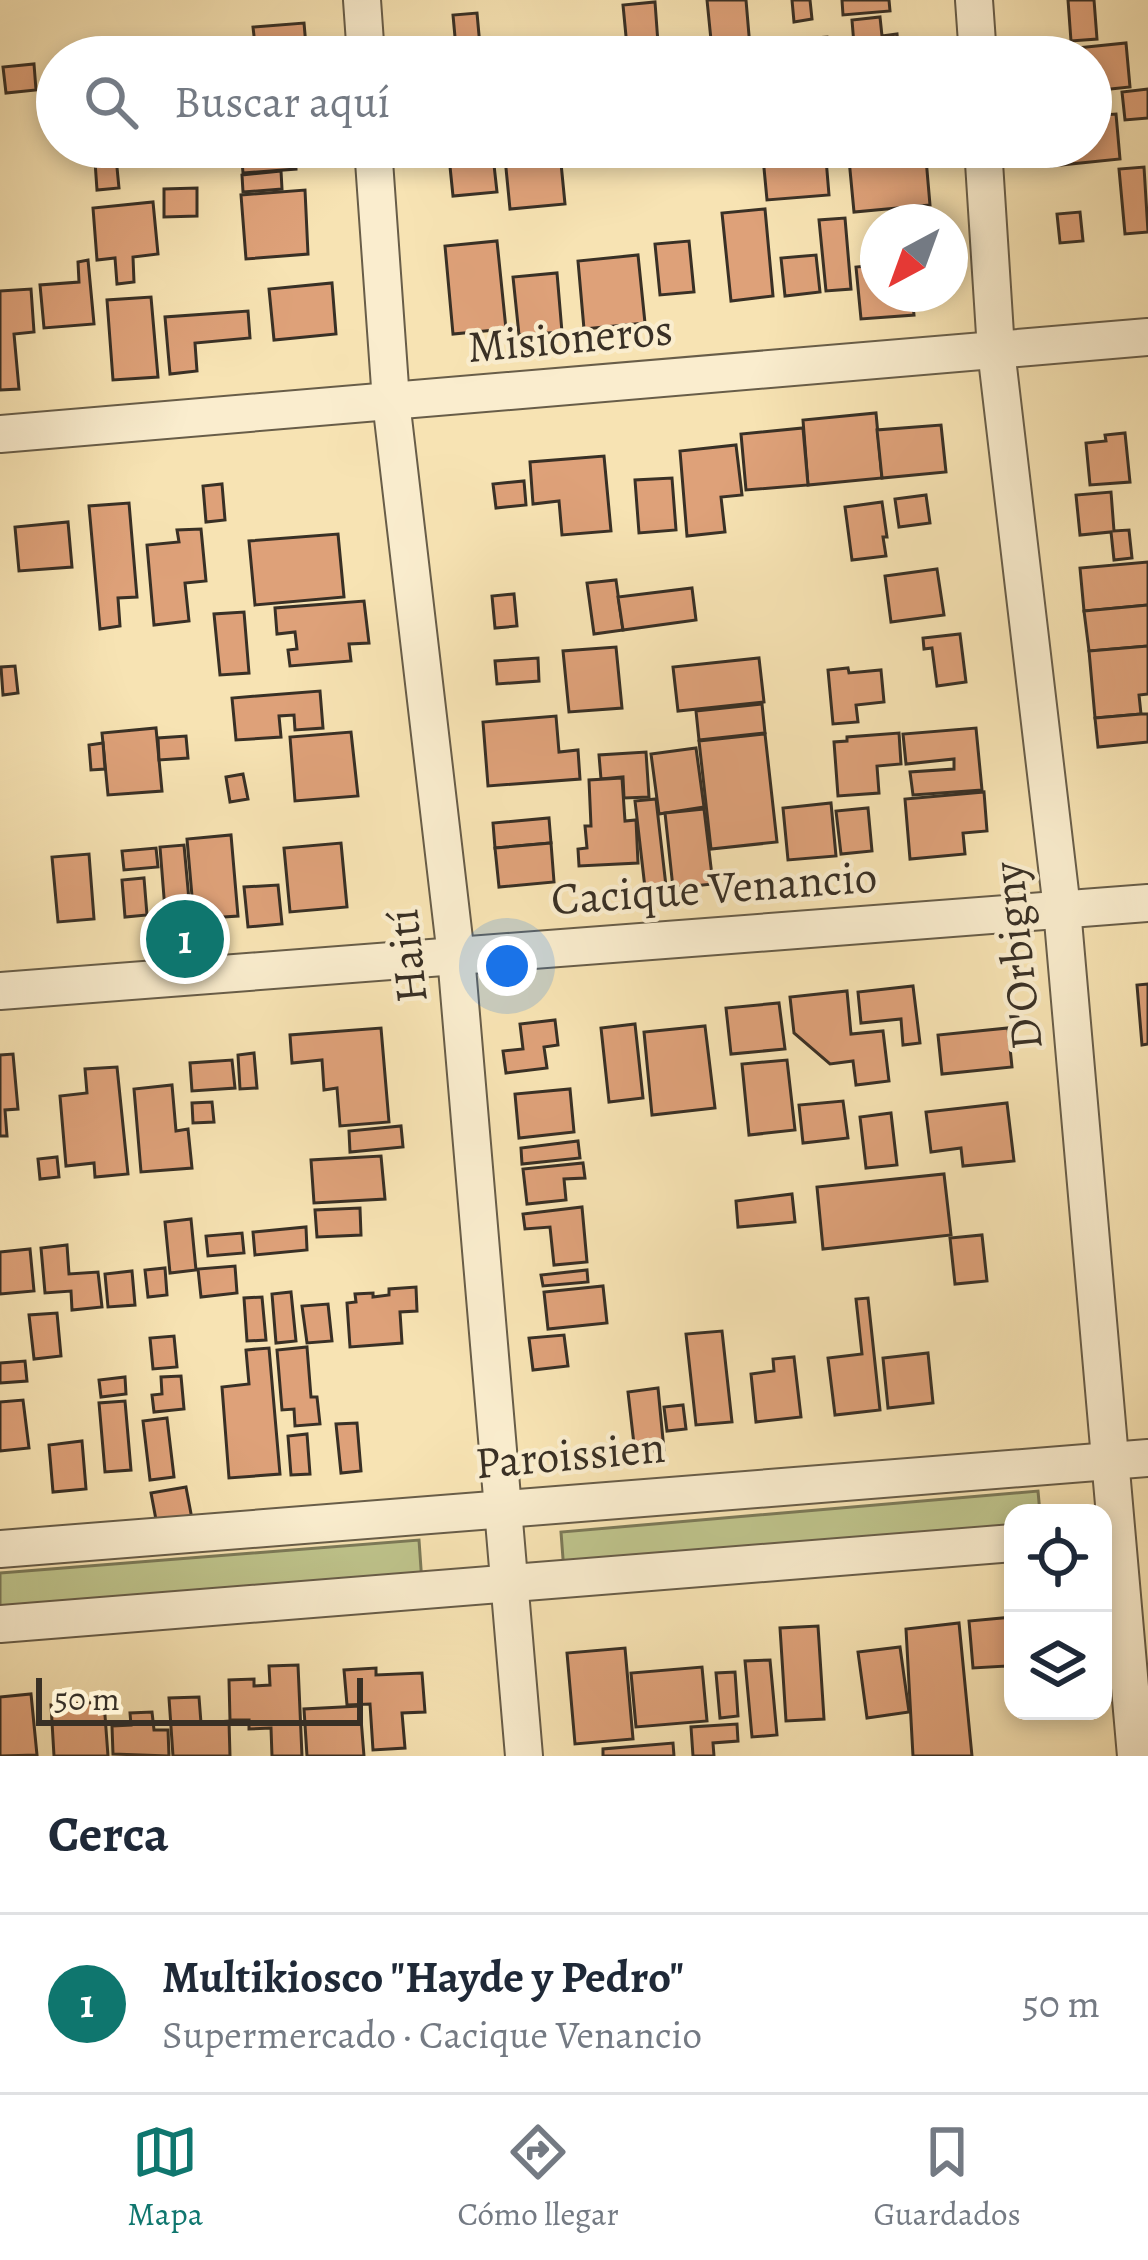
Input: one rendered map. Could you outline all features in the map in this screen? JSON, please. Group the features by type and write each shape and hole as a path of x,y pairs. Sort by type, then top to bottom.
{"street":[{"path":"362,0 365,36"},
{"path":"974,0 977,36"},
{"name":"Haití","path":"374,168 391,401 456,956 524,1756"},
{"name":"D'Orbigny","path":"984,168 996,350 1062,909 1110,1461 1123,1534 1136,1756"},
{"name":"Misioneros","path":"0,434 1148,337"},
{"name":"Cacique Venancio","path":"0,991 1148,903"},
{"name":"Paroissien","path":"0,1549 1148,1458"},
{"path":"0,1624 1004,1544"}],"green space":[{"path":"1038,1491 1039,1504 1004,1504 1004,1534 564,1572 561,1532"},
{"path":"419,1540 422,1583 0,1616 0,1573"}],"building":[{"path":"707,0 746,0 749,36 711,36"},
{"path":"792,0 810,0 812,19 794,22"},
{"path":"842,0 889,0 890,11 843,15"},
{"path":"1068,0 1094,0 1097,36 1071,36"},
{"path":"655,2 657,36 626,36 623,5"},
{"path":"477,13 479,36 455,36 453,15"},
{"path":"880,17 882,36 853,36 852,20"},
{"path":"304,23 305,36 254,36 253,27"},
{"path":"1126,43 1130,87 1112,89 1112,44"},
{"path":"34,64 36,90 6,93 3,67"},
{"path":"1148,89 1148,118 1125,120 1122,92"},
{"path":"1112,114 1116,114 1120,159 1112,160"},
{"path":"1144,167 1148,232 1125,234 1119,169"},
{"path":"95,168 117,168 119,188 97,190"},
{"path":"243,168 296,168 296,169 243,173"},
{"path":"450,168 494,168 497,192 453,196"},
{"path":"506,168 561,168 565,204 510,209"},
{"path":"764,168 827,168 829,195 767,200"},
{"path":"850,168 927,168 930,204 860,204 860,211 854,212"},
{"path":"281,171 282,189 243,192 242,175"},
{"path":"197,188 197,216 164,217 164,189"},
{"path":"305,190 308,254 246,259 241,195"},
{"path":"153,202 158,254 133,257 134,282 117,284 115,258 97,260 93,208"},
{"path":"765,209 773,296 731,301 722,213"},
{"path":"1080,212 1083,241 1060,243 1057,214"},
{"path":"845,218 851,289 826,291 819,220"},
{"path":"497,241 506,329 453,334 445,246"},
{"path":"689,241 694,292 660,295 655,244"},
{"path":"638,255 645,323 584,329 578,261"},
{"path":"816,255 820,292 785,296 781,258"},
{"path":"88,260 94,324 44,328 40,285 79,282 78,262"},
{"path":"557,273 562,332 519,335 513,277"},
{"path":"332,283 336,334 274,340 269,289"},
{"path":"31,289 34,332 14,334 19,389 0,390 0,291"},
{"path":"151,297 158,377 113,380 107,300"},
{"path":"248,311 250,338 195,343 197,371 170,374 165,317"},
{"path":"860,312 914,312 914,315 861,319"},
{"path":"876,413 882,478 808,485 803,420"},
{"path":"941,425 946,472 882,478 877,430"},
{"path":"803,428 808,485 746,490 741,434"},
{"path":"1125,433 1130,482 1090,485 1086,443"},
{"path":"736,445 742,495 721,497 725,532 687,536 680,451"},
{"path":"604,456 611,531 562,535 559,501 533,504 530,462"},
{"path":"672,478 676,530 639,533 635,480"},
{"path":"524,481 526,505 496,508 493,484"},
{"path":"222,484 225,520 206,522 203,486"},
{"path":"1111,492 1114,531 1129,530 1132,558 1114,560 1111,532 1080,535 1076,495"},
{"path":"926,495 930,523 899,527 895,499"},
{"path":"882,502 886,556 852,560 845,507"},
{"path":"129,503 137,597 118,598 120,626 100,629 89,506"},
{"path":"68,522 72,567 19,571 15,527"},
{"path":"201,529 206,581 185,583 189,621 154,625 147,545 179,542 177,530"},
{"path":"338,534 344,597 255,605 249,541"},
{"path":"1148,562 1148,605 1084,611 1080,568"},
{"path":"937,569 944,615 891,622 885,576"},
{"path":"616,580 623,630 594,634 587,583"},
{"path":"692,588 696,620 623,630 618,597"},
{"path":"514,594 517,626 495,628 492,596"},
{"path":"364,601 369,643 349,644 351,661 290,666 288,650 297,649 295,632 277,634 275,608"},
{"path":"1148,605 1148,646 1089,651 1084,611"},
{"path":"244,612 249,673 220,675 214,614"},
{"path":"960,634 966,682 937,686 932,648 924,649 923,638"},
{"path":"1148,646 1148,694 1139,695 1141,714 1095,718 1089,651"},
{"path":"616,647 622,708 569,712 563,651"},
{"path":"538,658 539,681 497,684 495,661"},
{"path":"759,658 764,702 678,711 673,667"},
{"path":"15,666 18,693 3,695 1,667"},
{"path":"848,668 849,673 881,670 884,702 856,705 858,722 833,724 828,670"},
{"path":"320,691 323,728 295,730 294,715 279,716 281,737 236,740 232,698"},
{"path":"762,704 765,733 699,740 696,711"},
{"path":"1148,714 1148,742 1098,747 1095,718"},
{"path":"556,716 559,752 578,750 580,779 488,786 483,722"},
{"path":"156,728 162,791 108,795 102,733"},
{"path":"976,728 982,790 913,795 910,772 954,769 954,759 906,764 903,734"},
{"path":"351,732 358,796 295,801 290,737"},
{"path":"899,733 901,764 877,766 879,793 838,796 834,742"},
{"path":"765,734 777,842 711,849 699,741"},
{"path":"186,736 188,758 159,760 158,738"},
{"path":"103,743 105,769 91,770 89,745"},
{"path":"696,748 704,807 659,814 651,754"},
{"path":"646,752 649,797 624,798 623,777 601,779 599,755"},
{"path":"243,774 248,799 230,802 226,777"},
{"path":"622,778 625,821 636,820 638,863 579,866 578,849 587,848 585,826 591,826 589,780"},
{"path":"984,792 987,831 963,833 965,854 910,859 905,799"},
{"path":"656,799 666,886 645,888 635,801"},
{"path":"831,803 836,856 788,860 783,808"},
{"path":"868,808 872,851 841,854 836,811"},
{"path":"704,809 713,884 673,888 665,813"},
{"path":"549,818 551,843 495,848 493,823"},
{"path":"231,835 238,916 194,919 187,839"},
{"path":"341,843 347,907 290,912 284,848"},
{"path":"551,843 554,882 499,887 495,848"},
{"path":"184,845 192,933 167,935 160,847"},
{"path":"156,848 158,867 124,870 122,851"},
{"path":"89,854 94,919 58,922 52,857"},
{"path":"144,878 147,915 125,917 122,880"},
{"path":"278,885 282,924 248,927 244,887"},
{"path":"1148,984 1148,1044 1142,1045 1137,985"},
{"path":"913,986 920,1043 903,1045 901,1019 861,1023 858,992"},
{"path":"847,991 851,1034 883,1031 889,1081 856,1085 853,1061 830,1064 794,1033 790,997"},
{"path":"779,1003 785,1049 731,1054 726,1008"},
{"path":"555,1020 558,1045 544,1047 547,1068 506,1073 503,1051 523,1049 520,1024"},
{"path":"635,1024 643,1098 609,1102 601,1028"},
{"path":"705,1026 715,1108 652,1115 644,1032"},
{"path":"381,1028 389,1122 340,1126 337,1088 324,1090 322,1060 292,1063 290,1035"},
{"path":"1008,1028 1012,1067 942,1074 938,1035"},
{"path":"254,1053 257,1088 240,1089 238,1055"},
{"path":"13,1054 18,1109 5,1110 7,1136 0,1136 0,1055"},
{"path":"232,1060 235,1088 192,1091 190,1063"},
{"path":"787,1060 795,1130 749,1135 742,1064"},
{"path":"117,1067 128,1174 95,1177 94,1163 66,1166 60,1096 87,1093 85,1069"},
{"path":"172,1085 176,1131 188,1129 192,1168 141,1172 134,1089"},
{"path":"570,1089 574,1132 519,1138 515,1094"},
{"path":"843,1101 848,1138 803,1143 799,1105"},
{"path":"212,1102 214,1122 193,1123 192,1103"},
{"path":"1007,1103 1014,1161 963,1166 961,1148 931,1152 926,1112"},
{"path":"891,1113 897,1165 866,1168 860,1117"},
{"path":"401,1126 403,1147 350,1152 349,1131"},
{"path":"578,1141 580,1158 522,1164 521,1148"},
{"path":"381,1156 385,1199 314,1203 311,1160"},
{"path":"57,1157 59,1177 40,1179 38,1159"},
{"path":"583,1163 585,1178 564,1179 566,1200 527,1204 523,1169"},
{"path":"944,1174 951,1235 823,1249 817,1187"},
{"path":"792,1194 795,1222 738,1227 736,1201"},
{"path":"582,1207 587,1262 554,1265 550,1227 525,1229 523,1214"},
{"path":"360,1208 361,1235 317,1237 315,1210"},
{"path":"191,1219 196,1270 170,1273 165,1222"},
{"path":"306,1227 307,1250 255,1255 253,1232"},
{"path":"242,1233 244,1253 208,1256 206,1236"},
{"path":"982,1235 987,1281 955,1284 950,1238"},
{"path":"67,1245 69,1274 98,1272 102,1307 72,1310 71,1291 45,1293 41,1248"},
{"path":"30,1249 34,1291 0,1294 0,1252"},
{"path":"235,1266 237,1293 201,1297 198,1269"},
{"path":"165,1268 167,1295 148,1297 145,1270"},
{"path":"587,1270 588,1282 543,1286 541,1275"},
{"path":"132,1271 135,1305 108,1307 105,1274"},
{"path":"603,1286 607,1323 548,1329 544,1292"},
{"path":"416,1287 417,1311 400,1312 402,1343 350,1347 347,1303 356,1302 355,1294 373,1293 373,1297 389,1295 389,1289"},
{"path":"291,1292 296,1341 276,1343 272,1294"},
{"path":"262,1297 266,1340 247,1341 244,1298"},
{"path":"868,1298 880,1410 835,1415 828,1358 862,1354 856,1299"},
{"path":"328,1304 332,1341 307,1343 302,1306"},
{"path":"57,1313 61,1356 34,1359 29,1315"},
{"path":"722,1331 732,1422 696,1425 686,1334"},
{"path":"564,1335 568,1366 533,1370 529,1338"},
{"path":"174,1336 177,1367 153,1369 150,1338"},
{"path":"307,1347 311,1397 317,1397 320,1424 295,1426 294,1409 282,1410 277,1350"},
{"path":"269,1348 280,1474 229,1478 222,1387 249,1384 246,1350"},
{"path":"928,1353 933,1403 888,1408 883,1358"},
{"path":"794,1357 801,1417 756,1422 751,1374 774,1371 773,1359"},
{"path":"25,1361 27,1381 0,1383 0,1363"},
{"path":"181,1376 184,1409 154,1412 152,1395 162,1394 161,1377"},
{"path":"125,1377 126,1394 101,1397 99,1380"},
{"path":"658,1388 664,1450 635,1453 628,1392"},
{"path":"23,1400 29,1448 0,1451 0,1402"},
{"path":"125,1401 131,1470 105,1472 99,1403"},
{"path":"683,1405 686,1429 667,1431 664,1407"},
{"path":"167,1418 174,1477 150,1480 143,1421"},
{"path":"357,1423 361,1471 341,1473 336,1424"},
{"path":"307,1434 310,1474 291,1475 288,1436"},
{"path":"82,1441 86,1489 53,1492 49,1445"},
{"path":"186,1487 192,1519 157,1525 151,1493"},
{"path":"1004,1618 1004,1666 973,1668 969,1621"},
{"path":"959,1623 972,1756 913,1756 906,1629"},
{"path":"818,1626 824,1719 786,1721 780,1628"},
{"path":"900,1647 909,1712 867,1718 858,1652"},
{"path":"625,1648 633,1739 575,1744 567,1653"},
{"path":"770,1660 777,1735 752,1737 745,1661"},
{"path":"298,1665 302,1756 272,1756 271,1728 249,1729 249,1720 230,1720 229,1680 254,1679 254,1686 270,1685 269,1666"},
{"path":"702,1667 707,1721 636,1727 631,1673"},
{"path":"376,1668 376,1675 422,1673 425,1712 402,1713 405,1748 373,1750 370,1704 347,1705 344,1670"},
{"path":"735,1672 738,1716 720,1718 716,1673"},
{"path":"31,1694 37,1755 0,1756 0,1697"},
{"path":"199,1697 201,1723 229,1721 230,1756 173,1756 169,1698"},
{"path":"104,1702 108,1756 54,1756 51,1705"},
{"path":"360,1706 364,1756 307,1756 304,1709"},
{"path":"152,1712 154,1730 168,1730 169,1756 113,1754 112,1726 131,1725 130,1713"},
{"path":"737,1724 738,1741 713,1743 714,1756 693,1756 691,1727"},
{"path":"673,1743 674,1756 603,1756 603,1749"}],"place":[{"name":"Multikiosco \"Hayde y Pedro\"","path":"185,939"}]}
